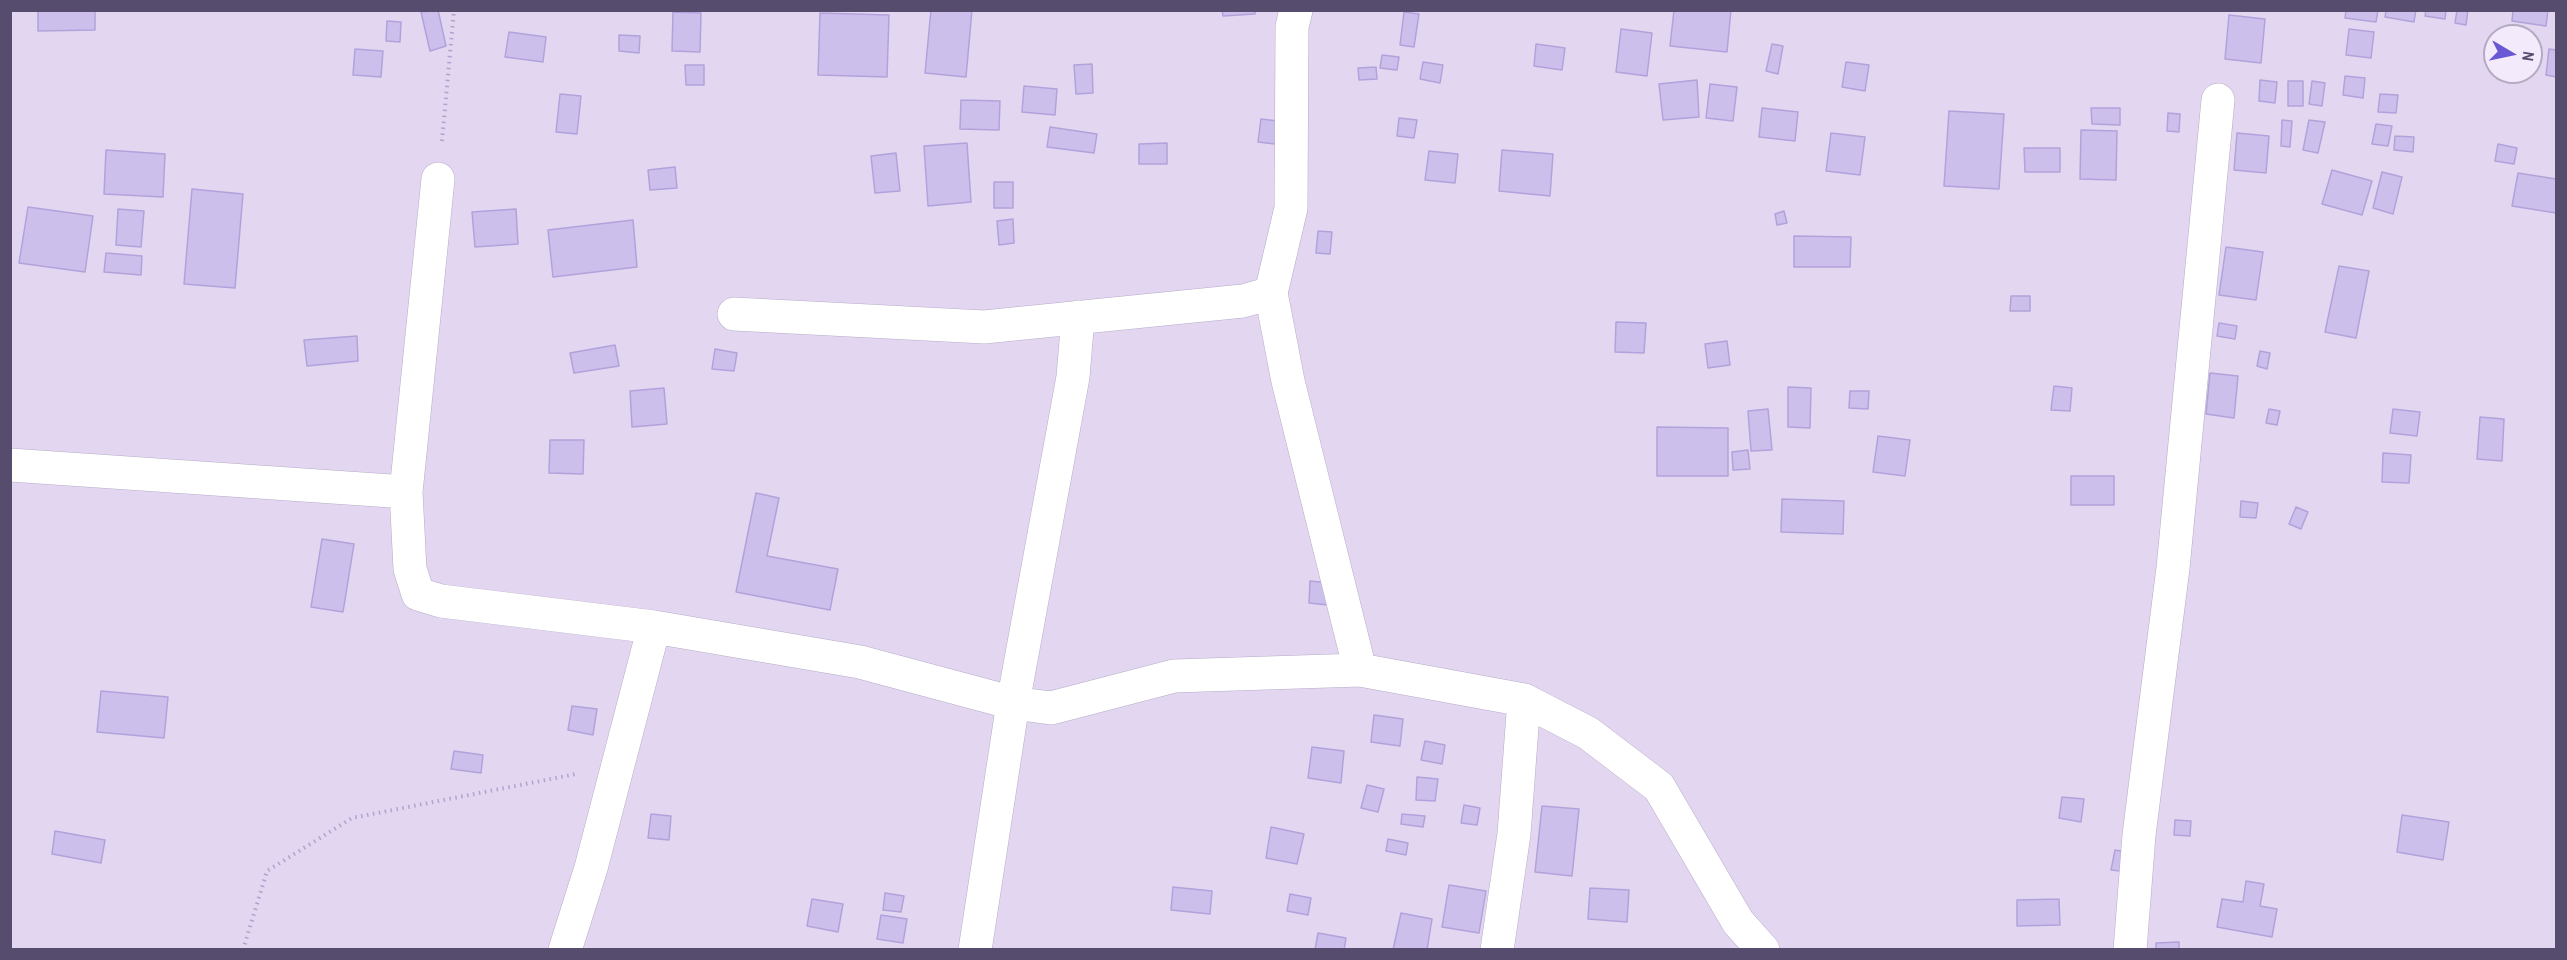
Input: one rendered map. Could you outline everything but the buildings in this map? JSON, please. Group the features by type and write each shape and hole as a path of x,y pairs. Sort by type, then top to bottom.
{"street":[{"path":"1296,10 1292,27 1291,208 1271,292 1288,381 1360,670"},
{"path":"2130,950 2139,835 2173,568 2218,100"},
{"path":"438,180 406,492 410,569 418,594 441,601 654,627 860,662 1013,703 1051,708 1174,676 1360,670 1524,700 1588,733 1659,787 1738,921 1763,950"},
{"path":"734,314 984,327 1243,301 1271,292"},
{"path":"975,950 1013,703 1073,377 1078,317"},
{"path":"10,465 406,492"},
{"path":"565,950 591,868 654,627"},
{"path":"1497,950 1514,834 1524,700"}],"path":[{"path":"438,180 454,10"},
{"path":"243,950 267,872 352,818 618,766"}],"shaded area":[{"path":"11,11 2556,11 2556,949 11,949"}]}
